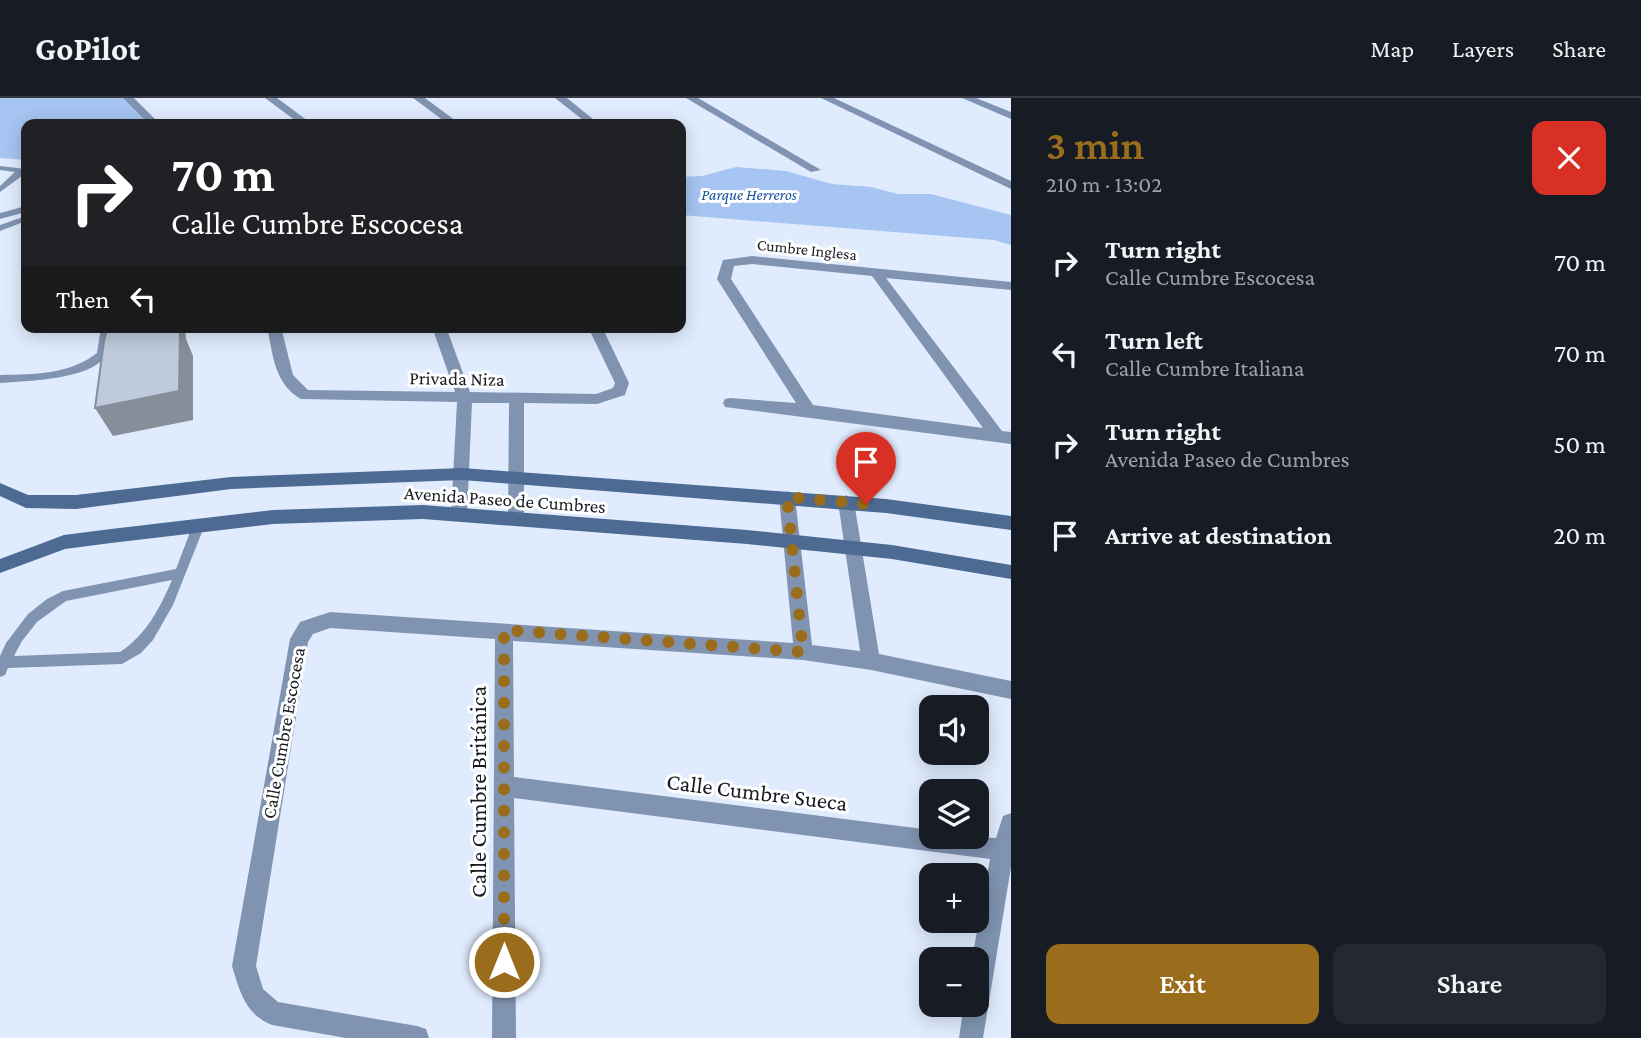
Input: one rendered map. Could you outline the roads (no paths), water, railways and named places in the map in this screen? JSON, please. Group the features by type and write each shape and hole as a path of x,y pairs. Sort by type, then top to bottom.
{"street":[{"path":"128,98 150,119"},
{"path":"270,98 300,119"},
{"path":"418,98 448,119"},
{"path":"560,98 587,119"},
{"path":"691,98 815,170"},
{"path":"826,98 1011,185"},
{"path":"967,98 1011,116"},
{"name":"Cumbre Inglesa","path":"808,410 724,279 728,263 752,260 1011,286"},
{"path":"876,273 1003,436"},
{"name":"Privada Niza","path":"275,333 286,380 293,390 306,395 597,399 620,391 622,383 598,333"},
{"path":"441,333 464,397 459,514"},
{"path":"516,519 517,398"},
{"path":"730,403 808,410 1003,436"},
{"name":"Avenida Paseo de Cumbres","path":"0,489 26,501 76,502 232,483 462,474 846,502 1011,523"},
{"path":"787,497 803,652"},
{"path":"846,502 871,661"},
{"name":"Avenida Paseo de Cumbres","path":"0,566 64,542 272,517 355,512 459,514 792,542 853,548 1011,572"},
{"name":"Calle Cumbre Escocesa","path":"417,1038 272,1013 253,996 244,966 299,639 307,628 330,620 803,652 871,661 1011,690"},
{"name":"Calle Cumbre Británica","path":"504,630 504,1038"},
{"name":"Calle Cumbre Sueca","path":"504,786 1003,850"},
{"path":"986,947 1003,850 1011,824"},
{"path":"971,1038 974,1017"}],"lane":[{"path":"0,168 21,171"},
{"path":"0,190 21,173"},
{"path":"0,216 21,210"},
{"path":"0,228 21,220"},
{"path":"0,379 66,372 88,365 102,354 105,333"},
{"path":"2,667 113,659 135,652 154,628 198,527"},
{"path":"2,667 19,632 34,613 63,596 180,573"}],"park label":[{"name":"Parque Herreros","path":"749,194"}]}
